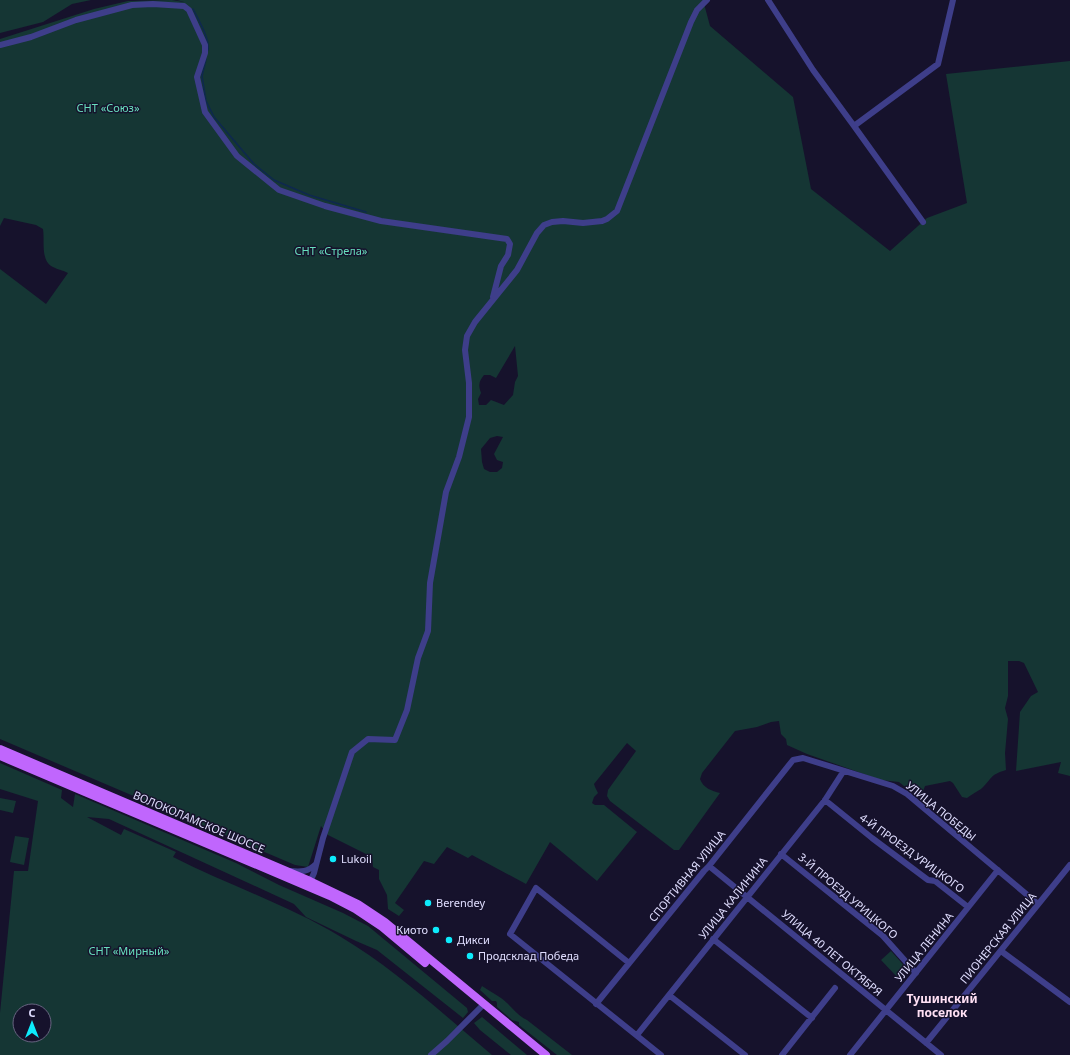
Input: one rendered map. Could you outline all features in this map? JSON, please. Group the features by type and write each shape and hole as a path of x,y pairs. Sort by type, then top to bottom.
{"main road":[{"name":"ВОЛОКОЛАМСКОЕ ШОССЕ","path":"0,749 286,871 383,924 482,1006"},
{"name":"ВОЛОКОЛАМСКОЕ ШОССЕ","path":"0,756 309,884"},
{"path":"482,1006 537,1055"},
{"path":"482,1006 546,1055"}],"street":[{"path":"309,884 352,752 368,739 395,740 407,710 418,658 428,631 430,584 446,492 459,458 469,417 469,383 465,350 467,336 475,322 517,270 537,233 544,225 552,222 563,221 602,221 617,211 691,22 698,10 707,0"},
{"path":"768,0 813,70 923,222"},
{"path":"854,126 938,64 953,0"},
{"path":"0,45 76,20 132,5 153,4 184,6 189,10 205,45 205,53 197,77 204,112 237,156 279,190 325,206 381,221 507,239 510,244 508,255 501,266 493,299"},
{"name":"УЛИЦА ПОБЕДЫ","path":"793,760 803,758 843,772 893,786 906,794 1038,904"},
{"name":"СПОРТИВНАЯ УЛИЦА","path":"596,1004 709,866 793,760"},
{"name":"УЛИЦА КАЛИНИНА","path":"637,1035 825,800 843,772"},
{"name":"4-Й ПРОЕЗД УРИЦКОГО","path":"825,800 928,880 935,882 968,907"},
{"name":"3-Й ПРОЕЗД УРИЦКОГО","path":"781,854 883,936 916,973"},
{"path":"286,871 306,871 311,869 316,864"},
{"name":"ПИОНЕРСКАЯ УЛИЦА","path":"926,1042 1070,865"},
{"name":"УЛИЦА 40 ЛЕТ ОКТЯБРЯ","path":"709,866 748,896 941,1055"},
{"name":"УЛИЦА ЛЕНИНА","path":"854,1054 886,1010 998,870"},
{"path":"629,963 536,888 510,934 661,1055"},
{"path":"713,939 812,1018"},
{"path":"1001,951 1070,1002"},
{"path":"782,1055 835,988"},
{"path":"669,995 745,1055"},
{"path":"431,1055 482,1006"}],"green space":[{"path":"0,0 91,0 72,4 43,22 0,33"},
{"path":"703,0 710,26 793,97 811,189 890,251 927,218 967,203 946,74 1070,61 1070,776 1058,773 1061,762 1016,771 1020,712 1031,696 1038,692 1024,663 1019,661 1008,661 1008,696 1005,708 1008,719 1005,753 1006,770 994,776 981,789 967,798 962,797 950,781 925,786 920,796 899,782 881,780 807,754 787,745 786,739 781,734 779,721 771,722 757,727 735,731 702,773 700,779 703,785 720,793 679,850 674,850 610,801 607,796 608,790 636,751 627,743 594,784 598,793 594,797 592,803 595,805 604,805 637,832 597,881 550,842 526,884 472,855 468,858 447,847 434,864 424,861 395,903 404,910 399,916 388,909 387,895 379,879 379,870 373,867 372,857 328,835 321,826 308,867 295,865 0,739 0,269 46,304 68,273 53,267 46,260 43,229 36,225 4,218 0,226 0,39 94,9 128,1","holes":["515,346 518,376 515,382 513,395 504,405 491,400 486,405 479,405 478,399 481,393 479,385 481,379 484,375 490,375 496,378","497,436 503,437 494,454 497,460 503,462 502,468 497,472 490,472 484,469 481,449 490,438"]},
{"name":"СНТ «Мирный»","path":"0,763 62,790 61,798 73,807 75,794 236,863 279,885 343,913 368,926 467,1008 468,1012 463,1018 377,950 306,917 294,904 109,819 87,817 121,835 124,829 176,852 173,857 300,915 341,937 400,978 492,1055 0,1055 0,1013 14,871 28,871 38,801 0,789"},
{"path":"0,798 16,801 13,813 0,810"},
{"path":"15,836 29,838 24,865 10,862"},
{"path":"891,951 908,970 898,978 881,960"},
{"path":"482,986 499,996 520,1016 572,1055 557,1055 519,1025 519,1022 512,1020 497,1007 496,1001 492,1001 480,990"},
{"path":"482,1017 527,1055 511,1055 480,1030 474,1023"}],"waterway":[{"path":"193,9 207,40 208,50"},
{"path":"206,59 202,76 206,101 214,117 254,164 274,180 309,195 366,212"}],"place":[{"name":"Lukoil","path":"333,859"},
{"name":"Berendey","path":"428,903"},
{"name":"Киото","path":"436,930"},
{"name":"Дикси","path":"449,940"},
{"name":"Продсклад Победа","path":"470,956"}],"district":[{"name":"Тушинский поселок","path":"942,1006"}],"park label":[{"name":"СНТ «Союз»","path":"108,108"},
{"name":"СНТ «Стрела»","path":"331,251"}]}
